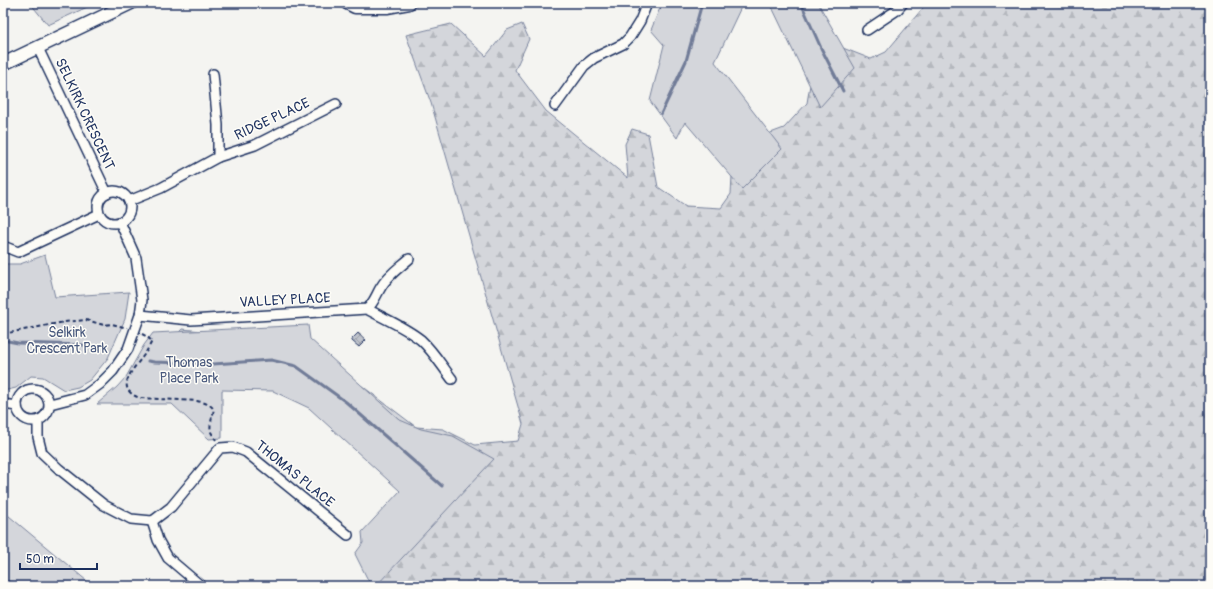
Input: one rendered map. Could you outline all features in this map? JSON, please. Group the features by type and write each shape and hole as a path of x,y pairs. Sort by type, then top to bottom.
{"street":[{"path":"3,64 131,3"},
{"path":"347,3 355,7 387,7 409,3"},
{"path":"555,106 584,66 594,58 623,44 630,37 640,22 646,3"},
{"path":"867,30 897,10 903,3"},
{"name":"SELKIRK CRESCENT","path":"38,48 107,193"},
{"path":"213,74 218,125 218,157"},
{"name":"RIDGE PLACE","path":"129,201 161,188 218,157 255,145 336,104"},
{"path":"113,191 119,192 129,201 129,213 125,219 120,222 110,223 99,214 99,202 102,196 107,193 113,191"},
{"path":"3,246 18,252 99,214"},
{"path":"50,404 85,395 100,384 113,371 128,349 140,315 142,300 136,258 120,222"},
{"path":"409,259 391,274 372,304 367,309 421,340 433,353 452,379"},
{"name":"VALLEY PLACE","path":"140,315 191,320 367,309"},
{"path":"30,389 35,389 41,390 48,398 50,410 43,419 38,421 28,421 20,415 17,406 20,395 30,389"},
{"path":"3,404 17,406"},
{"path":"38,421 38,437 42,453 59,469 104,505 131,519 152,521 158,540 168,558 201,586"},
{"name":"THOMAS PLACE","path":"152,521 171,507 220,448 233,447 246,452 348,535"}],"green space":[{"path":"30,3 96,3 48,25"},
{"path":"662,3 743,3 715,62 782,149 742,189 685,122 677,138 650,101 664,45 651,30"},
{"path":"770,3 818,3 855,68 820,107"},
{"path":"927,3 1210,3 1210,586 380,586 381,584 369,562 407,487 309,402 272,387 147,365 182,329 303,341 416,427 443,429 475,445 518,441 523,424 431,103 406,35 451,24 486,56 507,30 522,24 529,39 515,70 546,111 628,178 625,144 632,129 648,134 658,187 686,206 721,208 731,194 732,176 768,134 784,128 807,103 815,54 825,41 871,59 886,52"},
{"name":"Selkirk Crescent Park","path":"45,255 55,297 129,292 125,319 108,358 90,380 78,387 64,390 43,377 31,376 16,388 3,391 3,264 20,264"},
{"name":"Thomas Place Park","path":"308,325 310,339 400,420 421,429 453,436 494,459 376,586 371,586 355,554 363,543 362,532 400,491 309,408 273,391 222,390 222,438 209,439 172,404 97,404 126,377 144,345 153,333"},
{"path":"3,511 93,586 25,586 3,580"}],"building":[{"path":"358,333 366,340 359,347 352,341"}],"waterway":[{"path":"661,114 686,61 702,3"},
{"path":"801,3 821,48 843,91"},
{"path":"3,340 18,343 84,345"},
{"path":"148,361 213,364 271,360 296,366 346,402 442,486"}]}
